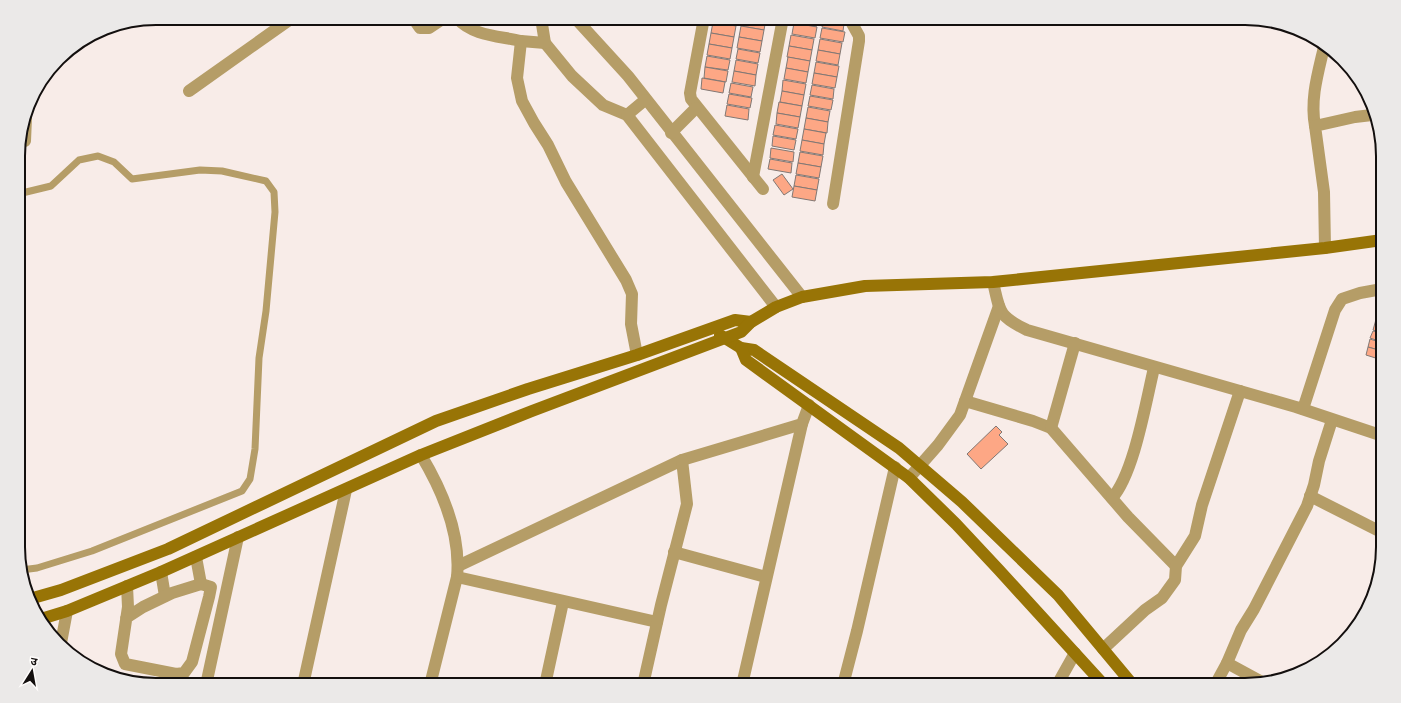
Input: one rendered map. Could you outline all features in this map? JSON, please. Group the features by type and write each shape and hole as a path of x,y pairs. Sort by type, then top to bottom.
{"street":[{"path":"189,91 282,25"},
{"path":"418,25 420,28 429,28 434,25"},
{"path":"464,25 471,29 488,34 521,41 545,43"},
{"path":"542,25 545,43 572,76 602,105 627,115 776,307"},
{"path":"581,25 628,76 645,100 802,297"},
{"path":"703,25 690,93 691,99 696,108 763,189"},
{"path":"753,177 782,25"},
{"path":"833,204 859,41 859,36 853,25"},
{"path":"521,41 517,78 522,101 548,145 569,188 626,280 632,294 631,324 637,355"},
{"path":"1323,51 1316,82 1312,113 1324,198 1325,248"},
{"path":"627,115 645,100"},
{"path":"671,133 696,108"},
{"path":"1315,126 1354,117 1369,115"},
{"path":"46,618 67,611 196,557 422,455 532,410 741,332 751,322 776,307 802,297 865,286 993,282 1325,248 1376,241"},
{"path":"993,282 999,306 1008,321 1027,330 1075,343 1154,368 1240,391 1376,434"},
{"path":"1303,410 1335,310 1342,299 1360,293 1376,290"},
{"path":"909,478 938,445 960,415 999,306"},
{"path":"35,597 61,590 168,549 436,421 528,389 637,355 735,320 751,322"},
{"path":"712,329 741,348 754,350 899,448 962,502 1058,595 1127,678"},
{"path":"1051,428 1075,343"},
{"path":"741,348 746,360 909,478 967,535 1098,678"},
{"path":"1112,498 1119,490 1132,454 1154,368"},
{"path":"1103,649 1145,610 1162,598 1175,580 1176,566 1195,536 1202,505 1240,391"},
{"path":"965,401 1051,428 1162,554 1176,566"},
{"path":"744,678 802,424 809,405"},
{"path":"1219,678 1241,630 1254,609 1296,528 1310,496 1332,420"},
{"path":"458,571 682,460 802,424"},
{"path":"422,455 433,475 447,510 458,571 432,678"},
{"path":"645,678 674,552 688,504 682,460"},
{"path":"845,678 857,631 894,466"},
{"path":"305,678 346,490"},
{"path":"1310,496 1376,529"},
{"path":"208,678 238,537"},
{"path":"674,552 766,577"},
{"path":"196,557 201,584"},
{"path":"458,571 562,602 657,622"},
{"path":"161,572 165,596"},
{"path":"126,618 165,596 201,584 210,587 210,597 192,662 184,673 176,674 125,664 120,654 126,618 127,586"},
{"path":"546,678 562,602"},
{"path":"62,639 67,611"},
{"path":"1061,678 1075,653"},
{"path":"1227,663 1254,678"}],"lane":[{"path":"25,192 51,186 79,160 98,156 114,162 132,179 200,170 222,171 254,177 266,182 274,192 275,212 266,311 259,358 255,449 250,479 242,491 92,552 37,568 27,569"}],"building":[{"path":"712,25 736,26 734,37 711,33"},
{"path":"741,25 765,25 764,30"},
{"path":"794,25 817,27 815,38 792,34"},
{"path":"805,25 816,25 816,27"},
{"path":"822,25 844,25 843,31 822,27"},
{"path":"741,26 764,30 762,41 739,37"},
{"path":"822,28 845,32 843,42 820,38"},
{"path":"711,33 734,37 732,48 709,44"},
{"path":"791,35 814,39 812,50 789,46"},
{"path":"739,37 762,41 760,52 737,48"},
{"path":"820,39 842,43 840,54 818,50"},
{"path":"709,44 732,48 730,59 707,55"},
{"path":"789,46 812,50 810,61 787,57"},
{"path":"738,49 760,53 758,63 736,59"},
{"path":"818,50 840,54 838,65 816,61"},
{"path":"707,56 730,60 728,70 705,67"},
{"path":"788,57 810,61 808,72 786,68"},
{"path":"736,60 758,64 756,75 734,71"},
{"path":"816,62 839,66 837,77 814,73"},
{"path":"705,67 728,71 726,82 704,78"},
{"path":"786,68 808,72 806,83 784,79"},
{"path":"734,71 756,75 755,86 732,82"},
{"path":"814,73 837,77 835,88 812,84"},
{"path":"702,78 725,82 723,93 701,89"},
{"path":"783,80 806,84 804,95 782,91"},
{"path":"731,83 753,87 751,97 729,93"},
{"path":"812,85 834,89 833,99 810,95"},
{"path":"782,91 804,95 802,106 780,102"},
{"path":"729,94 752,98 750,108 727,104"},
{"path":"810,96 833,100 831,110 808,106"},
{"path":"779,102 802,106 800,117 777,113"},
{"path":"727,105 749,109 748,120 725,116"},
{"path":"808,107 830,111 828,122 806,118"},
{"path":"777,113 800,117 798,128 776,124"},
{"path":"806,118 828,122 827,133 804,129"},
{"path":"775,125 798,129 796,139 773,135"},
{"path":"804,129 826,133 824,144 802,140"},
{"path":"773,136 796,140 794,150 772,146"},
{"path":"802,140 824,144 823,155 800,151"},
{"path":"771,148 794,152 793,162 770,158"},
{"path":"800,152 823,156 821,167 798,163"},
{"path":"770,159 792,163 791,173 768,169"},
{"path":"798,163 821,167 819,178 796,174"},
{"path":"782,174 793,189 784,195 773,180"},
{"path":"796,175 819,179 817,190 794,186"},
{"path":"794,186 817,190 815,201 792,197"},
{"path":"1375,323 1376,323 1376,331 1373,330"},
{"path":"1373,331 1376,332 1376,340 1370,338"},
{"path":"1370,339 1376,341 1376,349 1368,347"},
{"path":"1368,347 1376,349 1376,358 1366,355"},
{"path":"996,426 1002,432 999,435 1008,444 981,469 967,454"}]}
